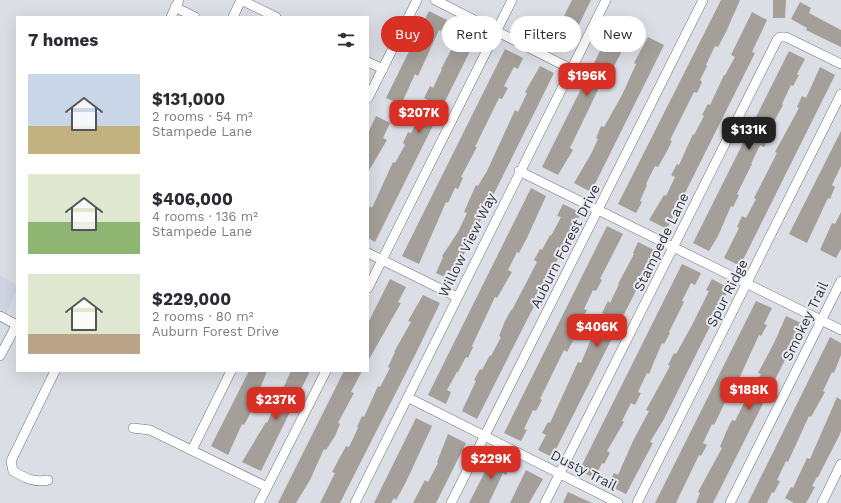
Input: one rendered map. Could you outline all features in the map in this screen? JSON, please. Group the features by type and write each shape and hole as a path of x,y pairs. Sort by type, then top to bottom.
{"street":[{"path":"233,16 241,0 274,16"},
{"path":"369,96 417,0"},
{"path":"435,0 467,16"},
{"path":"502,21 512,0"},
{"name":"Willow View Way","path":"355,503 409,398 457,297 606,0"},
{"name":"Auburn Forest Drive","path":"451,503 703,0"},
{"path":"171,16 177,4 194,16"},
{"path":"502,34 571,68"},
{"name":"Stampede Lane","path":"545,503 773,46 780,37 792,40 841,64"},
{"path":"369,286 486,52"},
{"path":"369,62 383,69"},
{"name":"Spur Ridge","path":"637,503 841,94"},
{"path":"520,171 841,330"},
{"path":"369,254 457,297"},
{"name":"Smokey Trail","path":"730,503 841,281"},
{"path":"0,316 16,324"},
{"path":"0,356 16,326"},
{"path":"48,480 41,481 28,479 13,471 11,461 55,372"},
{"path":"192,450 229,372"},
{"path":"259,503 325,372"},
{"name":"Dusty Trail","path":"409,398 618,503"},
{"path":"133,428 150,430 267,487"},
{"path":"822,503 841,464"}],"shaded area":[{"path":"0,276 16,284 16,293 0,325"}],"building":[{"path":"572,0 591,0 581,20 581,16 564,16"},
{"path":"721,0 740,0 726,32 718,47 715,46 706,65 707,66 700,80 702,82 697,93 694,92 670,140 672,141 666,153 658,167 655,166 646,184 647,185 640,201 642,202 636,213 618,204"},
{"path":"773,0 786,0 785,18 773,18"},
{"path":"800,2 811,8 809,13 841,30 841,47 806,30 807,28 791,19"},
{"path":"429,11 442,18 442,29 441,31 439,30 434,41 434,16 427,16"},
{"path":"752,12 767,20 752,52 755,53 667,229 649,220 664,195 666,196 675,177 671,175 677,164 679,165 693,134 694,135 704,116 702,115 708,104 710,105 724,75 735,57 731,55"},
{"path":"648,37 664,45 591,192 574,183 591,154 598,139 596,138 601,126 604,127 622,95 636,64 634,63 640,52 646,52 646,41"},
{"path":"505,49 523,58 518,69 514,67 504,86 508,88 502,99 499,98 475,147 477,147 461,177 463,178 458,189 455,188 448,203 446,202 419,264 402,256"},
{"path":"789,51 805,59 797,74 799,75 793,86 791,85 782,104 783,105 767,134 770,135 764,147 760,145 737,194 739,195 733,207 731,206 718,236 709,251 693,243"},
{"path":"409,52 429,52 418,76 415,74 401,105 386,98"},
{"path":"450,52 470,52 375,242 369,239 369,208 370,206 372,208 393,162 395,163 405,145 403,143 408,132 411,133 421,115 428,100 424,98 430,86 433,88"},
{"path":"600,52 621,52 612,70 608,69 570,148 573,150 558,175 542,167"},
{"path":"540,66 554,73 451,280 436,273 443,257 442,256 458,232 467,213 464,212 476,185 478,186 487,171 515,110 518,112 527,93 525,92"},
{"path":"820,67 835,75 740,266 724,258 739,228 737,227 742,216 746,218 756,199 754,198 777,153 775,152 799,108 797,107 802,96 806,98"},
{"path":"376,116 390,123 383,138 387,140 369,170 369,131"},
{"path":"841,131 841,166 832,185 835,187 830,199 828,198 807,243 789,234"},
{"path":"531,188 546,196 527,238 519,253 517,252 508,270 512,272 497,298 495,297 468,358 466,357 447,390 451,392 446,404 428,395"},
{"path":"563,204 581,213 477,419 462,411 476,381 474,380 480,369 482,370 490,355 491,356 501,337 499,336 505,321 537,262 534,260 540,249 542,250 550,235 551,236 561,217 557,216"},
{"path":"841,212 841,249 836,258 820,250 832,223 835,224"},
{"path":"607,226 623,234 600,279 602,280 596,291 593,290 584,309 587,310 570,339 573,341 567,352 564,350 540,399 542,400 536,411 533,410 524,429 527,430 521,441 504,433"},
{"path":"638,242 656,251 552,457 538,450 546,435 542,433 548,422 550,423 578,362 581,363 594,332 596,333 606,315 602,313 608,301 610,303 634,254 633,253"},
{"path":"682,264 701,273 695,285 691,283 682,301 684,302 669,332 670,333 664,344 662,343 649,374 647,373 638,392 641,393 635,405 631,403 622,421 624,422 607,451 610,453 604,464 602,463 595,478 579,471"},
{"path":"390,279 406,287 398,302 401,303 369,359 369,321"},
{"path":"712,279 729,288 664,419 650,442 653,443 626,494 608,485 614,473 618,475 633,441 649,411 646,410 670,366 668,365 674,353 676,354 692,325 709,291 706,290"},
{"path":"423,295 440,303 418,349 340,503 320,503 335,473 332,472 346,446 349,447 362,416 364,417 378,386 380,387 390,368 388,367 394,352 411,322 408,321"},
{"path":"756,301 772,308 764,324 767,325 761,336 759,335 738,381 736,380 714,425 712,424 703,443 707,445 701,456 699,455 676,503 655,503"},
{"path":"786,316 803,324 713,503 696,503 700,493 698,492 722,448 720,447 726,432 732,420 735,421 744,403 742,402 748,390 751,392 761,374 758,373"},
{"path":"830,337 841,343 841,355 834,373 832,372 823,391 825,392 811,417 809,416 788,462 786,461 777,480 780,481 774,493 772,492 767,503 748,503"},
{"path":"248,372 267,372 250,414 244,425 242,424 228,455 211,446"},
{"path":"291,372 310,372 261,471 242,462 266,422 267,423"},
{"path":"344,372 361,372 351,392 354,393 338,423 340,424 335,436 326,450 324,449 310,480 296,503 278,503"},
{"path":"837,397 841,400 841,431 839,436 812,486 815,487 806,503 794,503 785,498 791,487 793,488 807,458 810,459"},
{"path":"416,418 432,426 405,484 396,500 394,498 391,503 374,503"},
{"path":"448,434 466,443 436,503 413,503 425,480 428,482 438,463 437,462"},
{"path":"494,454 512,463 506,475 503,473 489,503 469,503"},
{"path":"526,470 543,479 529,503 510,503"},
{"path":"568,492 592,503 563,503"}]}
